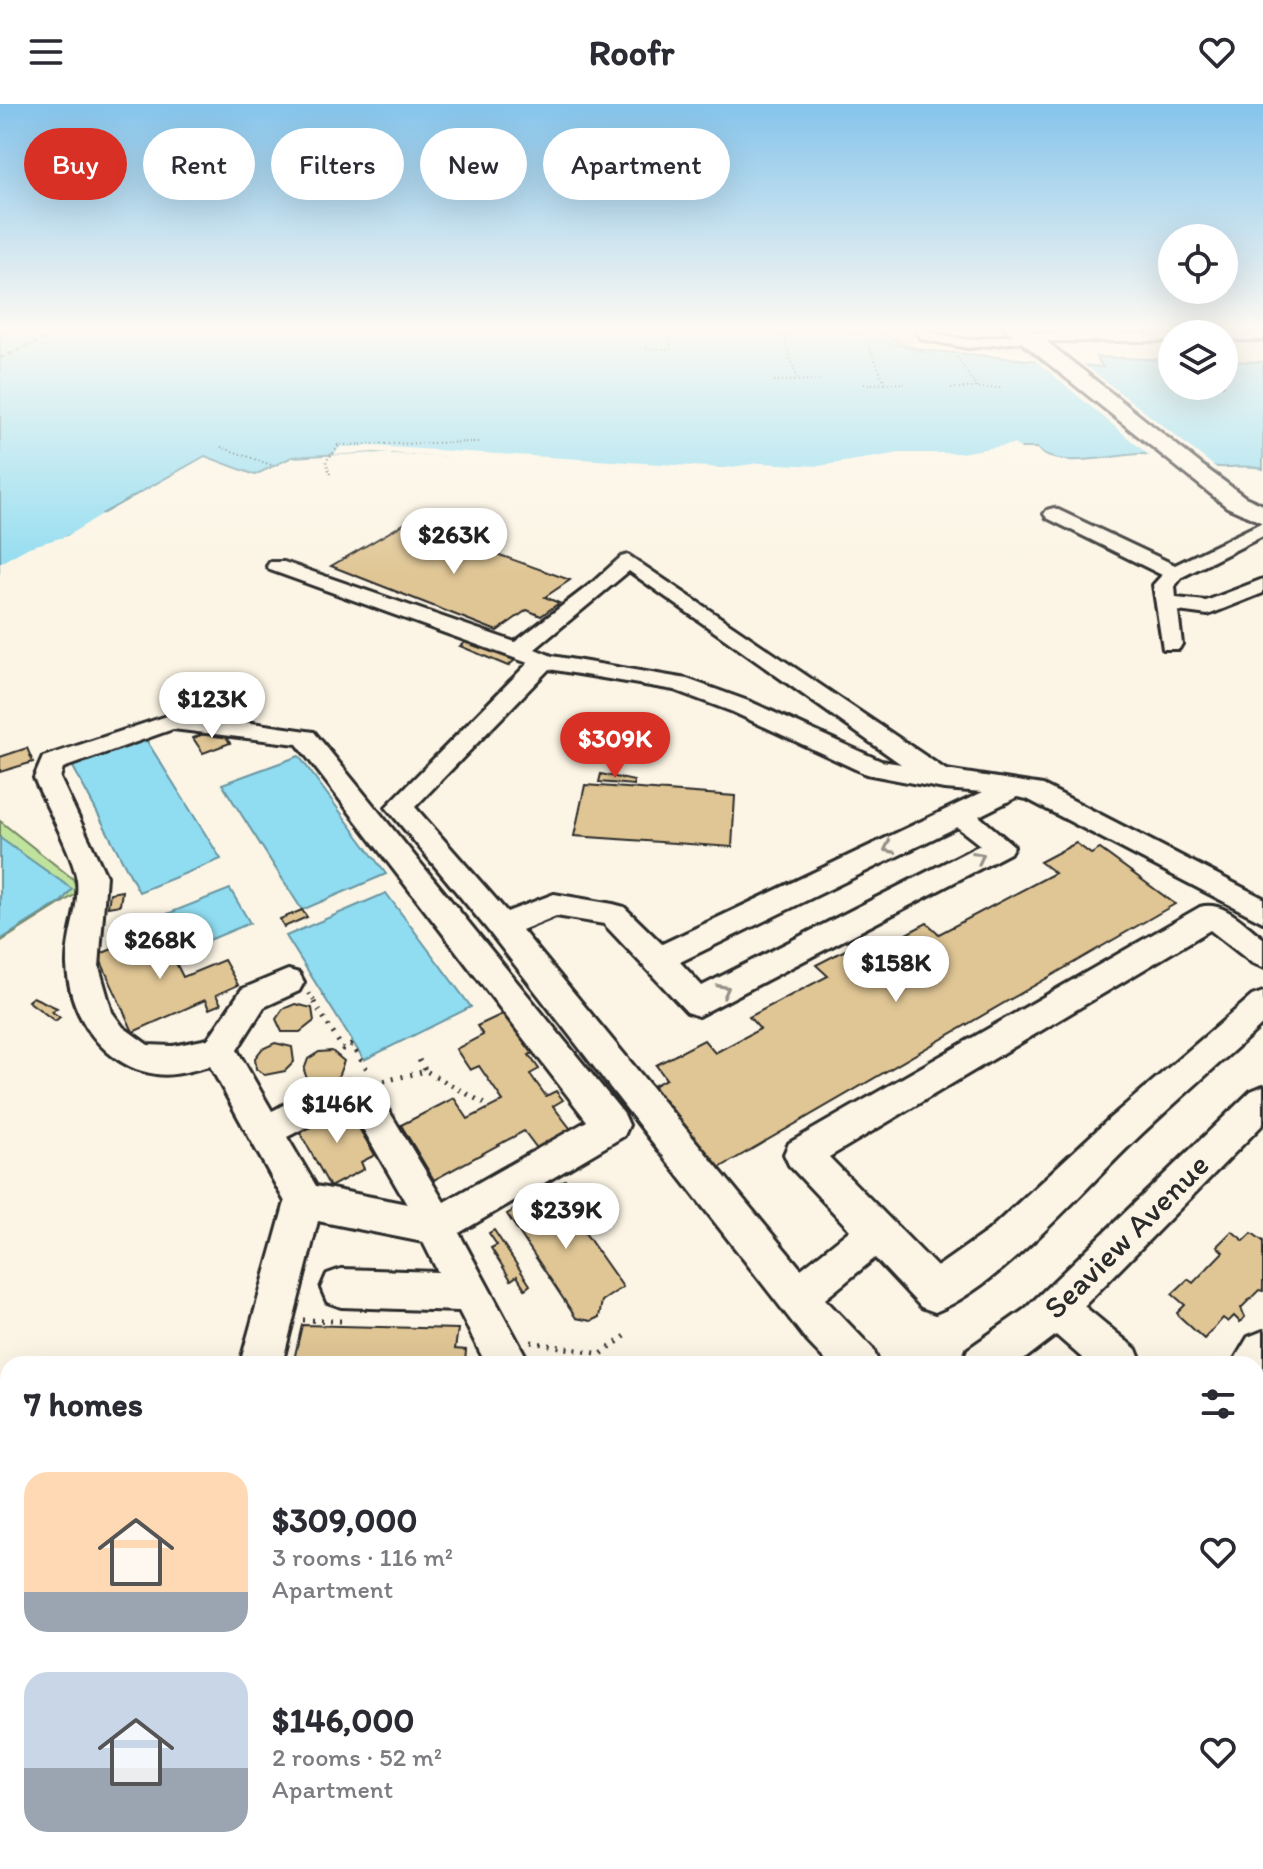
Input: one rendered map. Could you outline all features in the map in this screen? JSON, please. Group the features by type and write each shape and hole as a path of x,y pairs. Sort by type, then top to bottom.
{"main road":[{"path":"1119,410 1195,471 1263,515"},
{"path":"1227,493 1263,503"}],"street":[{"path":"1054,514 1175,573"},
{"path":"1091,532 1121,520"},
{"path":"1171,644 1164,585 1175,573 1263,528"},
{"path":"851,1356 798,1296 502,926 400,807 531,656 628,561 944,781"},
{"path":"277,566 531,656 679,684 742,707 875,768 944,781 1034,791 1263,911 1250,946 1211,915 802,1154 935,1293 1002,1244 1123,1129 1263,1005"},
{"path":"1166,603 1208,608 1263,585"},
{"path":"298,986 253,998 219,1050 162,1061 144,1058 111,1038 98,1016 84,972 91,876 47,778 52,763 64,756 158,725 182,721 305,737 611,1125 435,1227 304,1201"},
{"path":"659,959 1012,789"},
{"path":"502,926 554,905 613,915 659,959 698,1003 1000,846 959,814"},
{"path":"219,1050 304,1201 263,1356"},
{"path":"265,1131 336,1095 368,1089 470,1292 514,1352"},
{"name":"Seaview Avenue","path":"993,1356 1054,1307 1263,1101"},
{"path":"798,1296 876,1233"},
{"path":"345,1305 470,1292"},
{"path":"1054,1307 1112,1356"}],"path":[{"path":"330,474 326,461 338,445 478,442"},
{"path":"221,447 274,466"},
{"path":"298,986 343,1049 351,1045 368,1089 395,1076 426,1071"},
{"path":"419,1060 426,1071 487,1105"},
{"path":"273,1320 345,1305"},
{"path":"514,1352 601,1354 628,1334"}],"green space":[{"path":"0,821 73,879 79,892 0,942"}],"water":[{"path":"0,410 1263,410 1263,469 1209,466 1149,454 1085,460 1056,459 1037,448 1022,448 1006,456 889,457 831,467 725,469 374,452 292,457 255,475 205,456 102,514 104,520 35,551 0,572"},
{"path":"145,738 221,859 139,892 71,763"},
{"path":"299,756 386,874 302,910 222,784"},
{"path":"0,838 72,889 62,901 0,940"},
{"path":"230,889 250,923 176,954 157,918"},
{"path":"386,893 471,1007 364,1060 286,936"}],"pier":[{"path":"1095,410 1143,410 1218,469 1156,461"},
{"path":"1014,444 1024,451 1012,457 890,461 804,472 628,469 374,452 334,455 340,447 373,446 725,468 759,463 819,466 900,453 960,453"},
{"path":"102,514 107,516 106,523 57,551 37,555 0,576 0,563 29,547 67,536"}],"building":[{"path":"407,522 570,580 545,597 559,603 541,616 527,610 497,631 331,566"},
{"path":"467,641 515,660 508,666 460,646"},
{"path":"220,728 230,743 203,753 193,738"},
{"path":"27,748 33,762 0,772 0,757"},
{"path":"601,774 634,781 634,785 599,782"},
{"path":"585,785 735,796 732,847 574,836"},
{"path":"1076,843 1091,854 1100,849 1175,904 714,1171 649,1088 666,1079 656,1065 704,1040 715,1053 760,1029 749,1017 828,976 816,965 859,943 870,953 927,923 939,934 1055,873 1040,862"},
{"path":"122,891 120,905 108,907 110,893"},
{"path":"302,910 307,917 284,927 280,919"},
{"path":"159,929 183,977 224,960 238,985 216,995 221,1004 209,1009 205,1000 133,1032 98,955"},
{"path":"33,997 57,1008 52,1012 60,1017 55,1021 28,1001"},
{"path":"295,1004 312,1008 314,1021 300,1032 282,1032 276,1019 283,1009"},
{"path":"511,1010 540,1049 529,1055 539,1069 530,1074 546,1096 556,1091 563,1100 553,1106 573,1132 539,1151 524,1131 434,1180 401,1125 454,1098 468,1119 503,1101 479,1066 470,1070 456,1049 483,1035 477,1026"},
{"path":"275,1043 292,1047 294,1062 285,1071 265,1075 256,1069 255,1058 262,1049"},
{"path":"332,1051 344,1061 338,1077 319,1084 307,1079 304,1070 308,1059 319,1052"},
{"path":"345,1105 375,1155 361,1162 364,1169 330,1187 298,1129"},
{"path":"565,1180 583,1205 571,1213 623,1287 602,1301 599,1317 591,1321 576,1318 507,1214"},
{"path":"494,1230 530,1285 525,1289 517,1276 511,1280 491,1248 497,1245 489,1233"},
{"path":"1232,1231 1244,1241 1252,1233 1263,1241 1263,1291 1259,1290 1241,1308 1245,1317 1240,1322 1234,1316 1228,1322 1223,1318 1204,1339 1179,1316 1177,1313 1185,1305 1172,1294 1188,1279 1193,1283 1223,1252 1217,1246"},
{"path":"302,1325 458,1329 455,1349 466,1350 466,1356 295,1356"}]}
